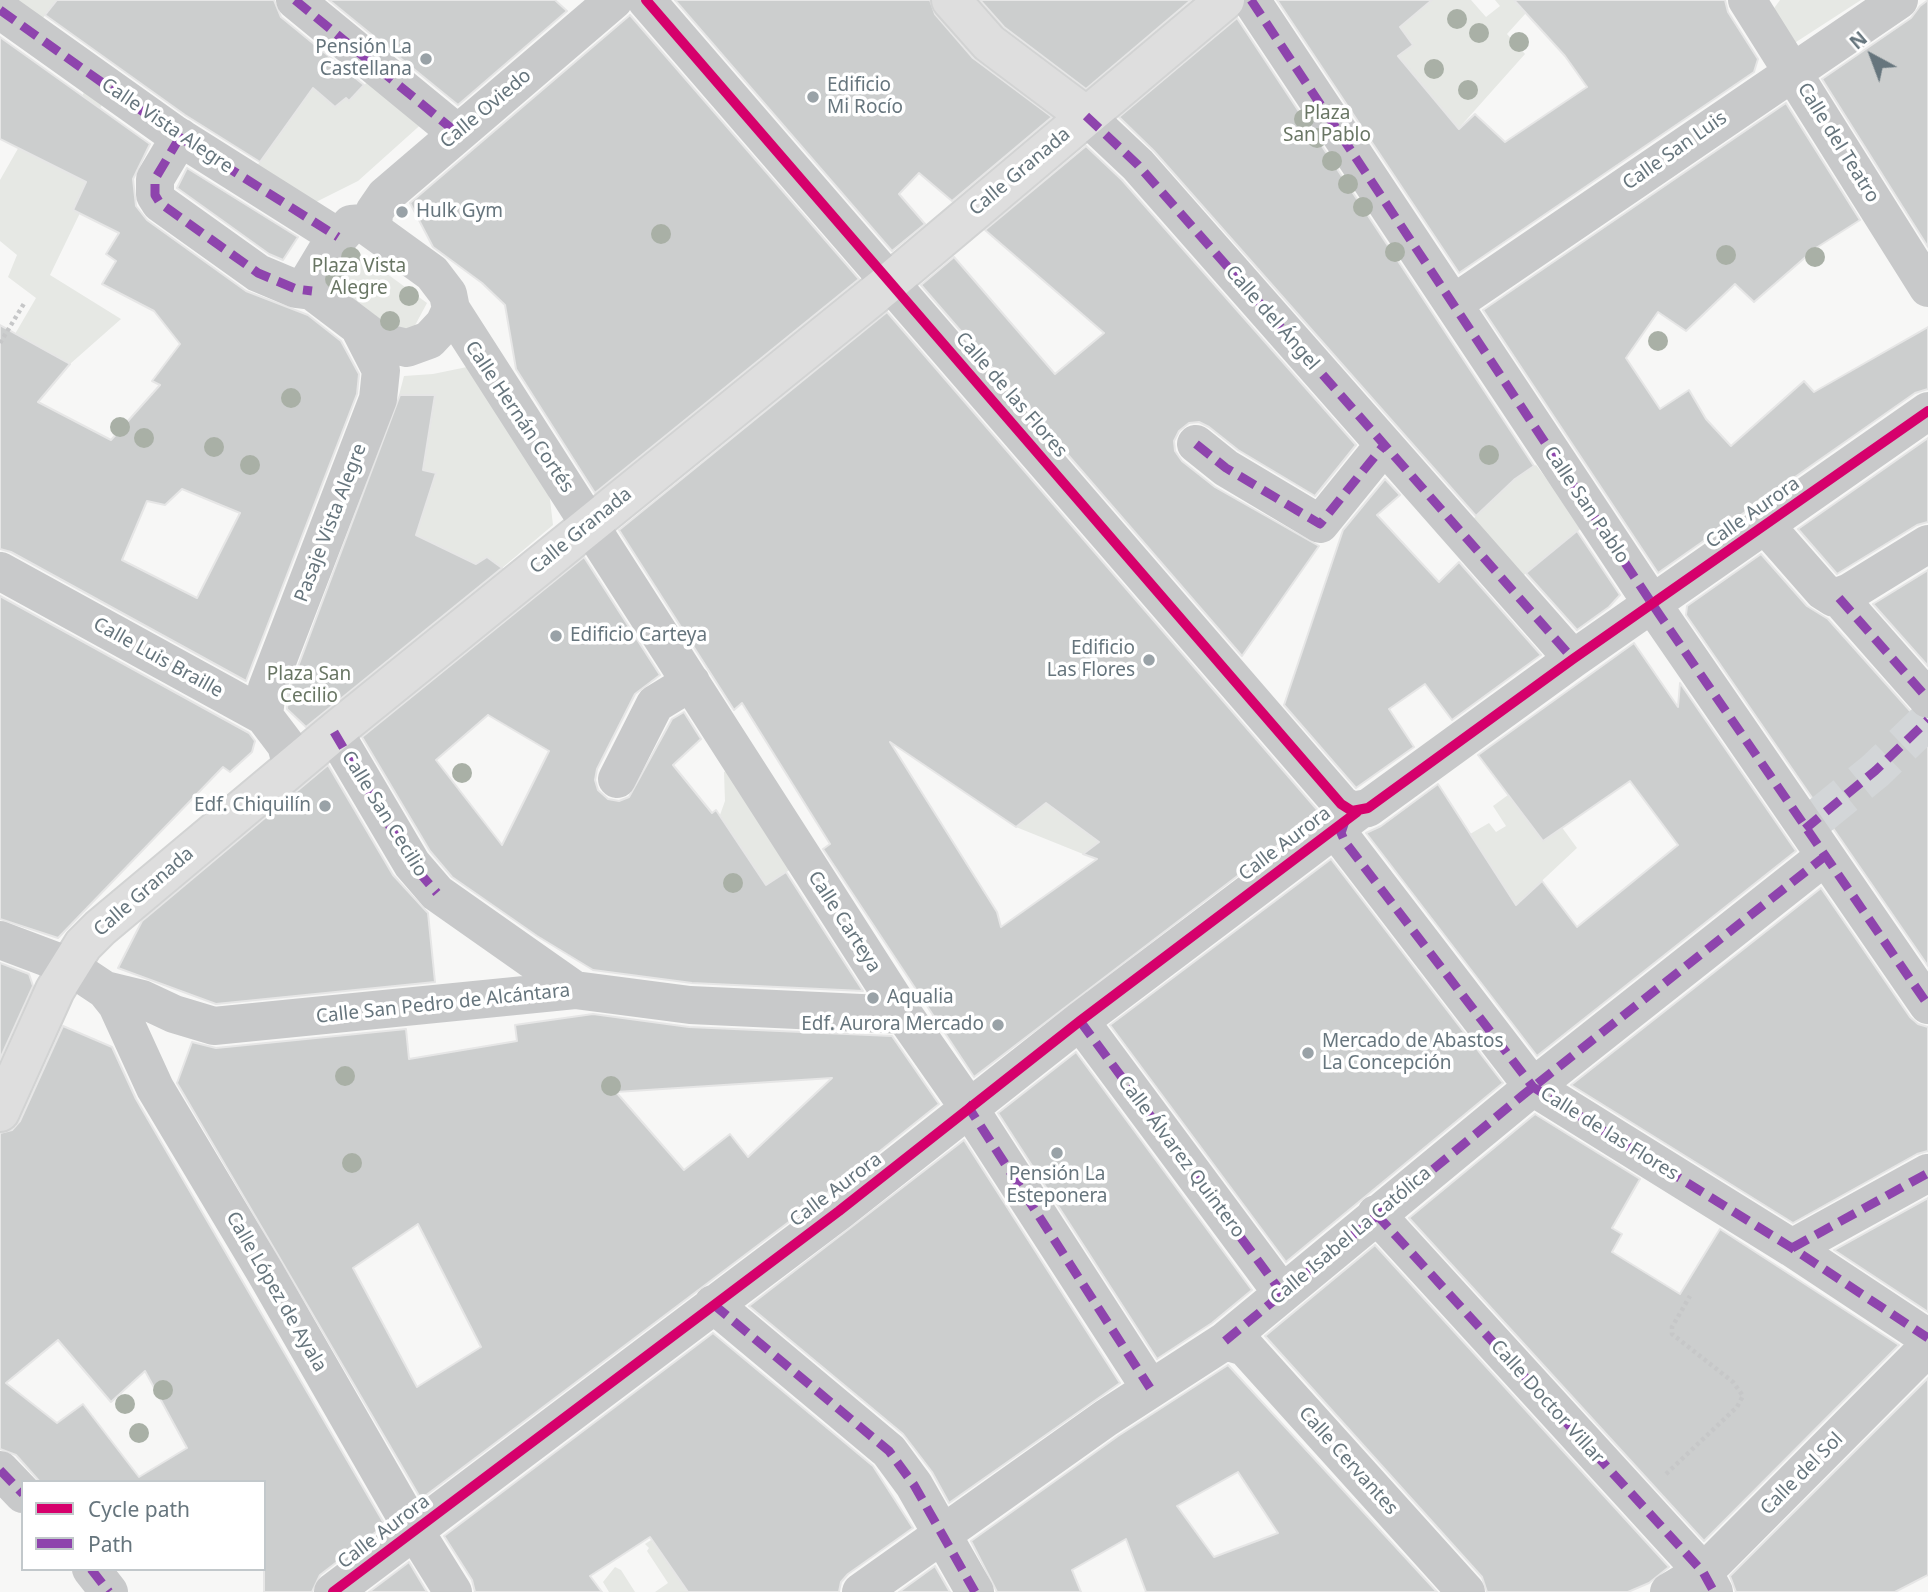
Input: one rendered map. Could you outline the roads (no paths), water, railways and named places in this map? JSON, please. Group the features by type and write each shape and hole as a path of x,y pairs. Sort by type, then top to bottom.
{"main road":[{"name":"Calle del Ángel","path":"951,0 989,43 1086,116"},
{"name":"Calle Granada","path":"0,1112 69,966 100,928 334,732 890,282 1225,0"}],"street":[{"path":"295,0 457,133"},
{"name":"Calle Oviedo","path":"355,233 385,196 614,0"},
{"name":"Calle de las Flores","path":"646,0 1351,815 1341,834 1345,842 1533,1087 1792,1248 1928,1338"},
{"name":"Calle San Pablo","path":"1251,0 1653,605 1815,835 1928,1005"},
{"name":"Calle del Teatro","path":"1747,0 1928,288"},
{"name":"Calle San Luis","path":"1453,304 1792,70 1899,0"},
{"name":"Calle Vista Alegre","path":"0,10 180,137 355,233"},
{"name":"Calle del Ángel","path":"1086,116 1138,165 1573,659"},
{"path":"180,137 155,179 155,195 160,203 258,273 296,289 313,291 361,331 391,345 407,348 438,333 451,309 448,294 432,273 355,233 311,277 313,291"},
{"name":"Calle Hernán Cortés","path":"451,309 464,334 590,523"},
{"name":"Pasaje Vista Alegre","path":"264,716 267,688 378,399 381,370 361,331"},
{"name":"Calle Aurora","path":"333,1592 839,1211 1080,1021 1351,815 1368,808 1573,659 1928,411"},
{"path":"1196,444 1226,468 1320,524 1384,445"},
{"name":"Calle Carteya","path":"590,523 904,1015 969,1108 1150,1388"},
{"path":"1766,526 1823,591 1839,598 1928,714"},
{"path":"1839,598 1928,544"},
{"name":"Calle Luis Braille","path":"0,571 264,716 286,745 292,767"},
{"path":"617,779 655,704 691,682"},
{"name":"Calle San Cecilio","path":"334,732 412,864 437,892 575,990"},
{"name":"Calle Isabel La Católica","path":"861,1592 942,1538 1150,1388 1225,1341 1533,1087 1815,835"},
{"name":"Calle San Pedro de Alcántara","path":"0,940 69,966 105,990 142,999 201,1023 226,1026 575,990 690,1005 904,1015"},
{"name":"Calle López de Ayala","path":"105,990 117,1005 155,1088 415,1532 453,1592"},
{"name":"Calle Álvarez Quintero","path":"1080,1021 1282,1293"},
{"path":"1792,1248 1928,1173"},
{"name":"Calle Doctor Villar","path":"1376,1214 1709,1582"},
{"path":"713,1304 888,1451 914,1485 975,1592"},
{"name":"Calle Cervantes","path":"1225,1341 1245,1347 1466,1592"},
{"name":"Calle del Sol","path":"1669,1592 1709,1582 1928,1347"},
{"path":"0,1470 21,1492"},
{"path":"93,1571 109,1592"}],"tunnel":[{"path":"1816,819 1875,771 1927,721"}],"place":[{"name":"Pensión La Castellana","path":"426,59"},
{"name":"Edificio Mi Rocío","path":"813,97"},
{"name":"Hulk Gym","path":"402,212"},
{"name":"Edificio Carteya","path":"556,636"},
{"name":"Edificio Las Flores","path":"1149,660"},
{"name":"Edf. Chiquilín","path":"325,806"},
{"name":"Aqualia","path":"873,998"},
{"name":"Edf. Aurora Mercado","path":"998,1025"},
{"name":"Mercado de Abastos La Concepción","path":"1308,1053"},
{"name":"Pensión La Esteponera","path":"1057,1153"}],"park label":[{"name":"Plaza San Pablo","path":"1327,125"},
{"name":"Plaza Vista Alegre","path":"359,278"},
{"name":"Plaza San Cecilio","path":"309,686"}]}
